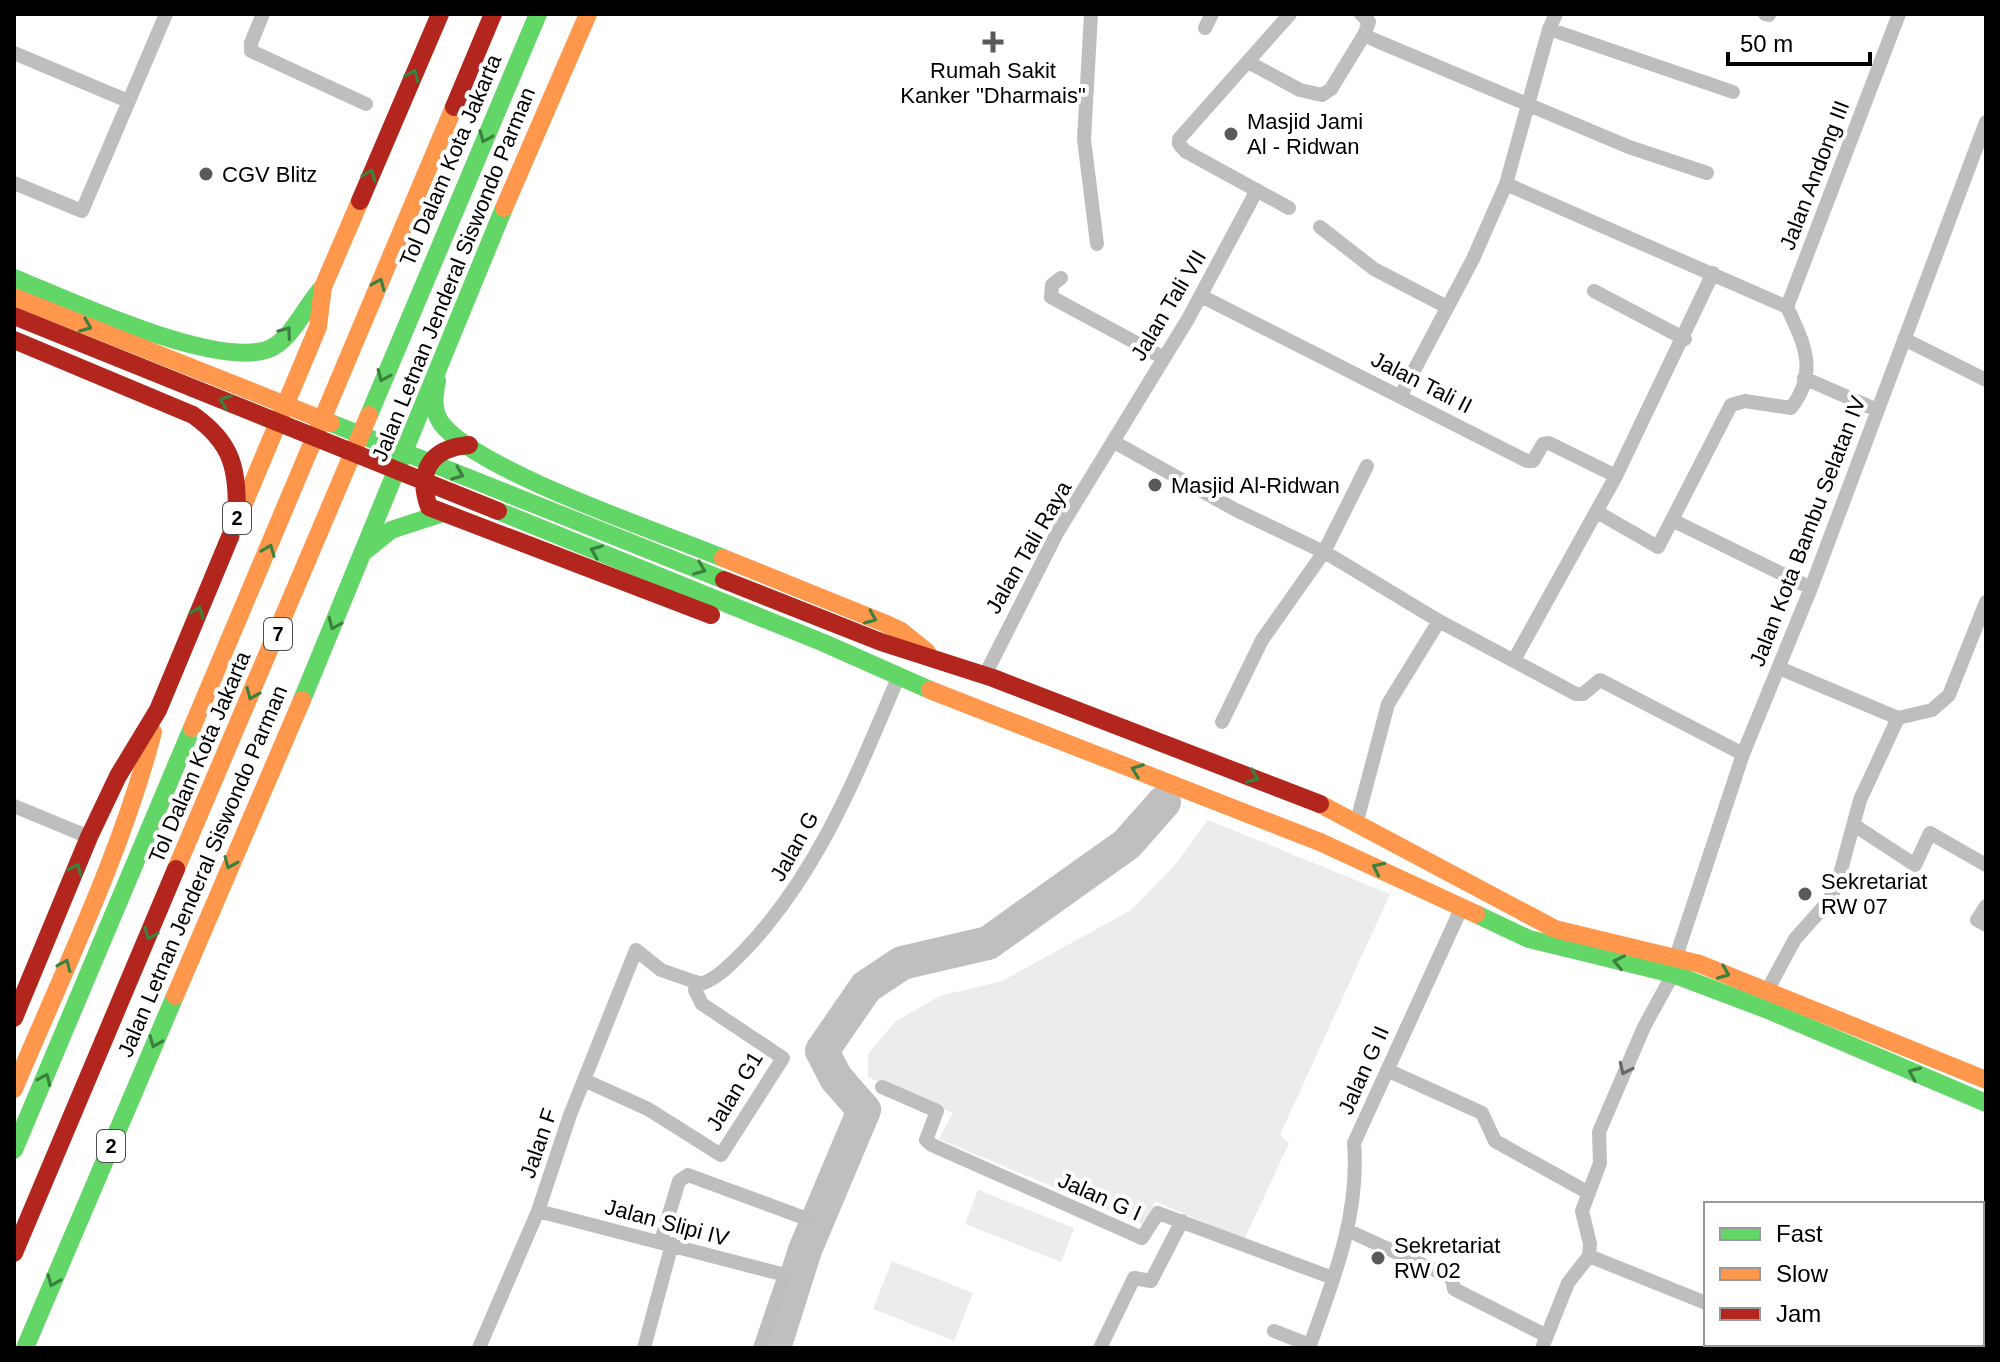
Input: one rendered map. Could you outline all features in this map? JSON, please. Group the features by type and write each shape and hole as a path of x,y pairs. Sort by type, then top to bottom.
{"main road":[{"path":"386,136 380,111 421,14"},
{"name":"2","path":"14,1018 89,837 118,776 158,710 318,327 323,287 440,14"},
{"name":"Tol Dalam Kota Jakarta","path":"14,1150 493,14"},
{"name":"Tol Dalam Kota Jakarta","path":"14,1253 538,14"},
{"name":"Jalan Letnan Jenderal Siswondo Parman","path":"25,1348 364,553 439,361 588,14"},
{"path":"14,278 190,343 237,355 266,350 283,339 309,299 323,287"},
{"path":"14,297 831,622 907,651 932,656 985,675 1357,821 1484,894 1555,929 1767,991 1986,1080"},
{"path":"14,316 824,643 880,671 1320,842 1461,909 1550,946 1674,966 1768,1010 1986,1103"},
{"path":"14,340 171,406 212,427 228,445 237,473 237,518"},
{"path":"171,406 185,400 196,388 200,373 199,358 190,343"},
{"path":"439,361 436,415 469,445 520,475 901,631 932,656"},
{"path":"469,445 453,444 438,450 427,462 421,477 422,492 429,507 828,661 880,671"},
{"path":"364,553 383,533 404,523 443,513"},
{"path":"14,1089 138,790 158,710"}],"street":[{"path":"14,183 82,211 166,14"},
{"path":"263,14 251,43 251,51 366,104"},
{"path":"1091,14 1084,139 1097,244"},
{"path":"1289,208 1185,151 1179,139 1290,14"},
{"path":"1248,62 1300,90 1322,95 1331,89 1364,35 1369,22 1361,14"},
{"path":"1401,395 1510,185 1549,29 1556,14"},
{"name":"Jalan Andong III","path":"1787,307 1899,14"},
{"path":"1549,29 1733,92"},
{"path":"1364,35 1629,147 1707,173"},
{"path":"14,53 128,101"},
{"name":"Jalan Kota Bambu Selatan IV","path":"1589,1256 1590,1244 1582,1211 1600,1163 1599,1132 1611,1097 1674,966 1743,754 1811,588 1986,122"},
{"path":"1510,185 1787,307 1807,350 1804,378 1791,408 1745,401 1731,405 1658,547 1597,512"},
{"name":"Jalan Tali VII","path":"1114,442 1201,296 1257,190"},
{"path":"1320,227 1374,269 1447,307"},
{"path":"1514,660 1616,476 1685,339 1713,273"},
{"path":"1061,278 1052,285 1051,297 1164,358"},
{"path":"1594,291 1685,339"},
{"name":"Jalan Tali II","path":"1201,296 1527,461 1533,461 1543,444 1549,443 1616,476"},
{"path":"1904,339 1986,380"},
{"path":"1804,378 1877,410"},
{"path":"1114,442 1236,510 1324,552 1439,621 1576,694 1583,694 1600,680 1743,754"},
{"name":"Jalan Tali Raya","path":"985,675 1057,533 1114,442"},
{"path":"1222,722 1262,640 1324,552 1367,466"},
{"path":"1674,521 1811,588"},
{"path":"1779,668 1898,718 1932,710 1949,695 1986,602"},
{"path":"1357,821 1388,704 1439,621"},
{"name":"Jalan G","path":"696,982 703,984 731,964 789,900 856,778 898,678"},
{"path":"1767,991 1795,939 1828,902 1842,873 1860,800 1898,718"},
{"path":"14,806 89,837"},
{"path":"1854,825 1915,865 1930,833 1986,865"},
{"path":"1986,906 1977,920 1986,925"},
{"name":"Jalan G II","path":"1309,1347 1349,1231 1358,1167 1354,1143 1461,909"},
{"name":"Jalan F","path":"479,1348 538,1211 584,1080 636,950 661,970 696,982"},
{"name":"Jalan G1","path":"584,1080 648,1109 721,1155 783,1058 702,1004 695,990 696,982"},
{"path":"1387,1070 1482,1113 1495,1141 1589,1193"},
{"name":"Jalan G I","path":"882,1087 937,1111 926,1140 932,1145 1142,1238 1158,1213 1333,1278"},
{"path":"644,1348 679,1181 688,1175 810,1220"},
{"name":"Jalan Slipi IV","path":"538,1211 785,1275 760,1348"},
{"path":"1100,1348 1134,1278 1151,1281 1182,1221"},
{"path":"1349,1231 1452,1278 1454,1289 1545,1342 1568,1283 1589,1256 1704,1302"},
{"path":"1274,1331 1309,1347"}],"shaded area":[{"path":"1208,820 1390,894 1280,1135 1289,1143 1244,1240 1155,1201 1146,1226 939,1139 953,1113 868,1077 868,1054 896,1021 940,996 1002,981 1131,910 1175,865"},
{"path":"978,1190 1074,1228 1061,1262 965,1224"},
{"path":"892,1261 973,1293 954,1341 873,1309"}],"waterway":[{"path":"774,1348 805,1250 864,1110 836,1078 822,1051 866,987 902,963 988,943 1127,844 1164,802"}],"traffic: fast":[{"path":"369,415 538,14"},
{"path":"302,700 504,208"},
{"path":"14,278 140,329 211,349 242,353 275,346 291,331 323,287"},
{"path":"437,381 435,408 438,418 461,442 492,461 572,499 723,558"},
{"path":"331,423 724,580"},
{"path":"498,511 824,643 930,690"},
{"path":"365,551 391,530 443,513"},
{"path":"14,1150 192,728"},
{"path":"1476,914 1529,939 1673,974 1768,1010 1986,1103"},
{"path":"25,1348 175,996"}],"traffic: slow":[{"path":"504,208 588,14"},
{"path":"192,728 454,107"},
{"path":"230,537 318,327 323,287 360,201"},
{"path":"14,297 331,423"},
{"path":"176,869 369,415"},
{"path":"723,558 884,623 901,631 927,652"},
{"path":"930,690 1320,842 1476,914"},
{"path":"175,996 302,700"},
{"path":"14,1089 108,868 153,732"},
{"path":"1320,804 1555,929 1700,964 1986,1080"}],"traffic: jam":[{"path":"360,201 440,14"},
{"path":"454,107 493,14"},
{"path":"14,316 498,511"},
{"path":"14,340 193,415 207,426 225,447 234,471 237,517"},
{"path":"469,445 445,451 430,464 424,483 429,507 711,615"},
{"path":"14,1018 89,837 118,776 158,710 230,537"},
{"path":"724,580 881,642 993,678 1320,804"},
{"path":"14,1253 176,869"}],"place":[{"name":"Rumah Sakit Kanker \"Dharmais\"","path":"993,42"},
{"name":"Masjid Jami Al - Ridwan","path":"1231,134"},
{"name":"CGV Blitz","path":"206,174"},
{"name":"Masjid Al-Ridwan","path":"1155,485"},
{"name":"Sekretariat RW 07","path":"1805,894"},
{"name":"Sekretariat RW 02","path":"1378,1258"}]}
